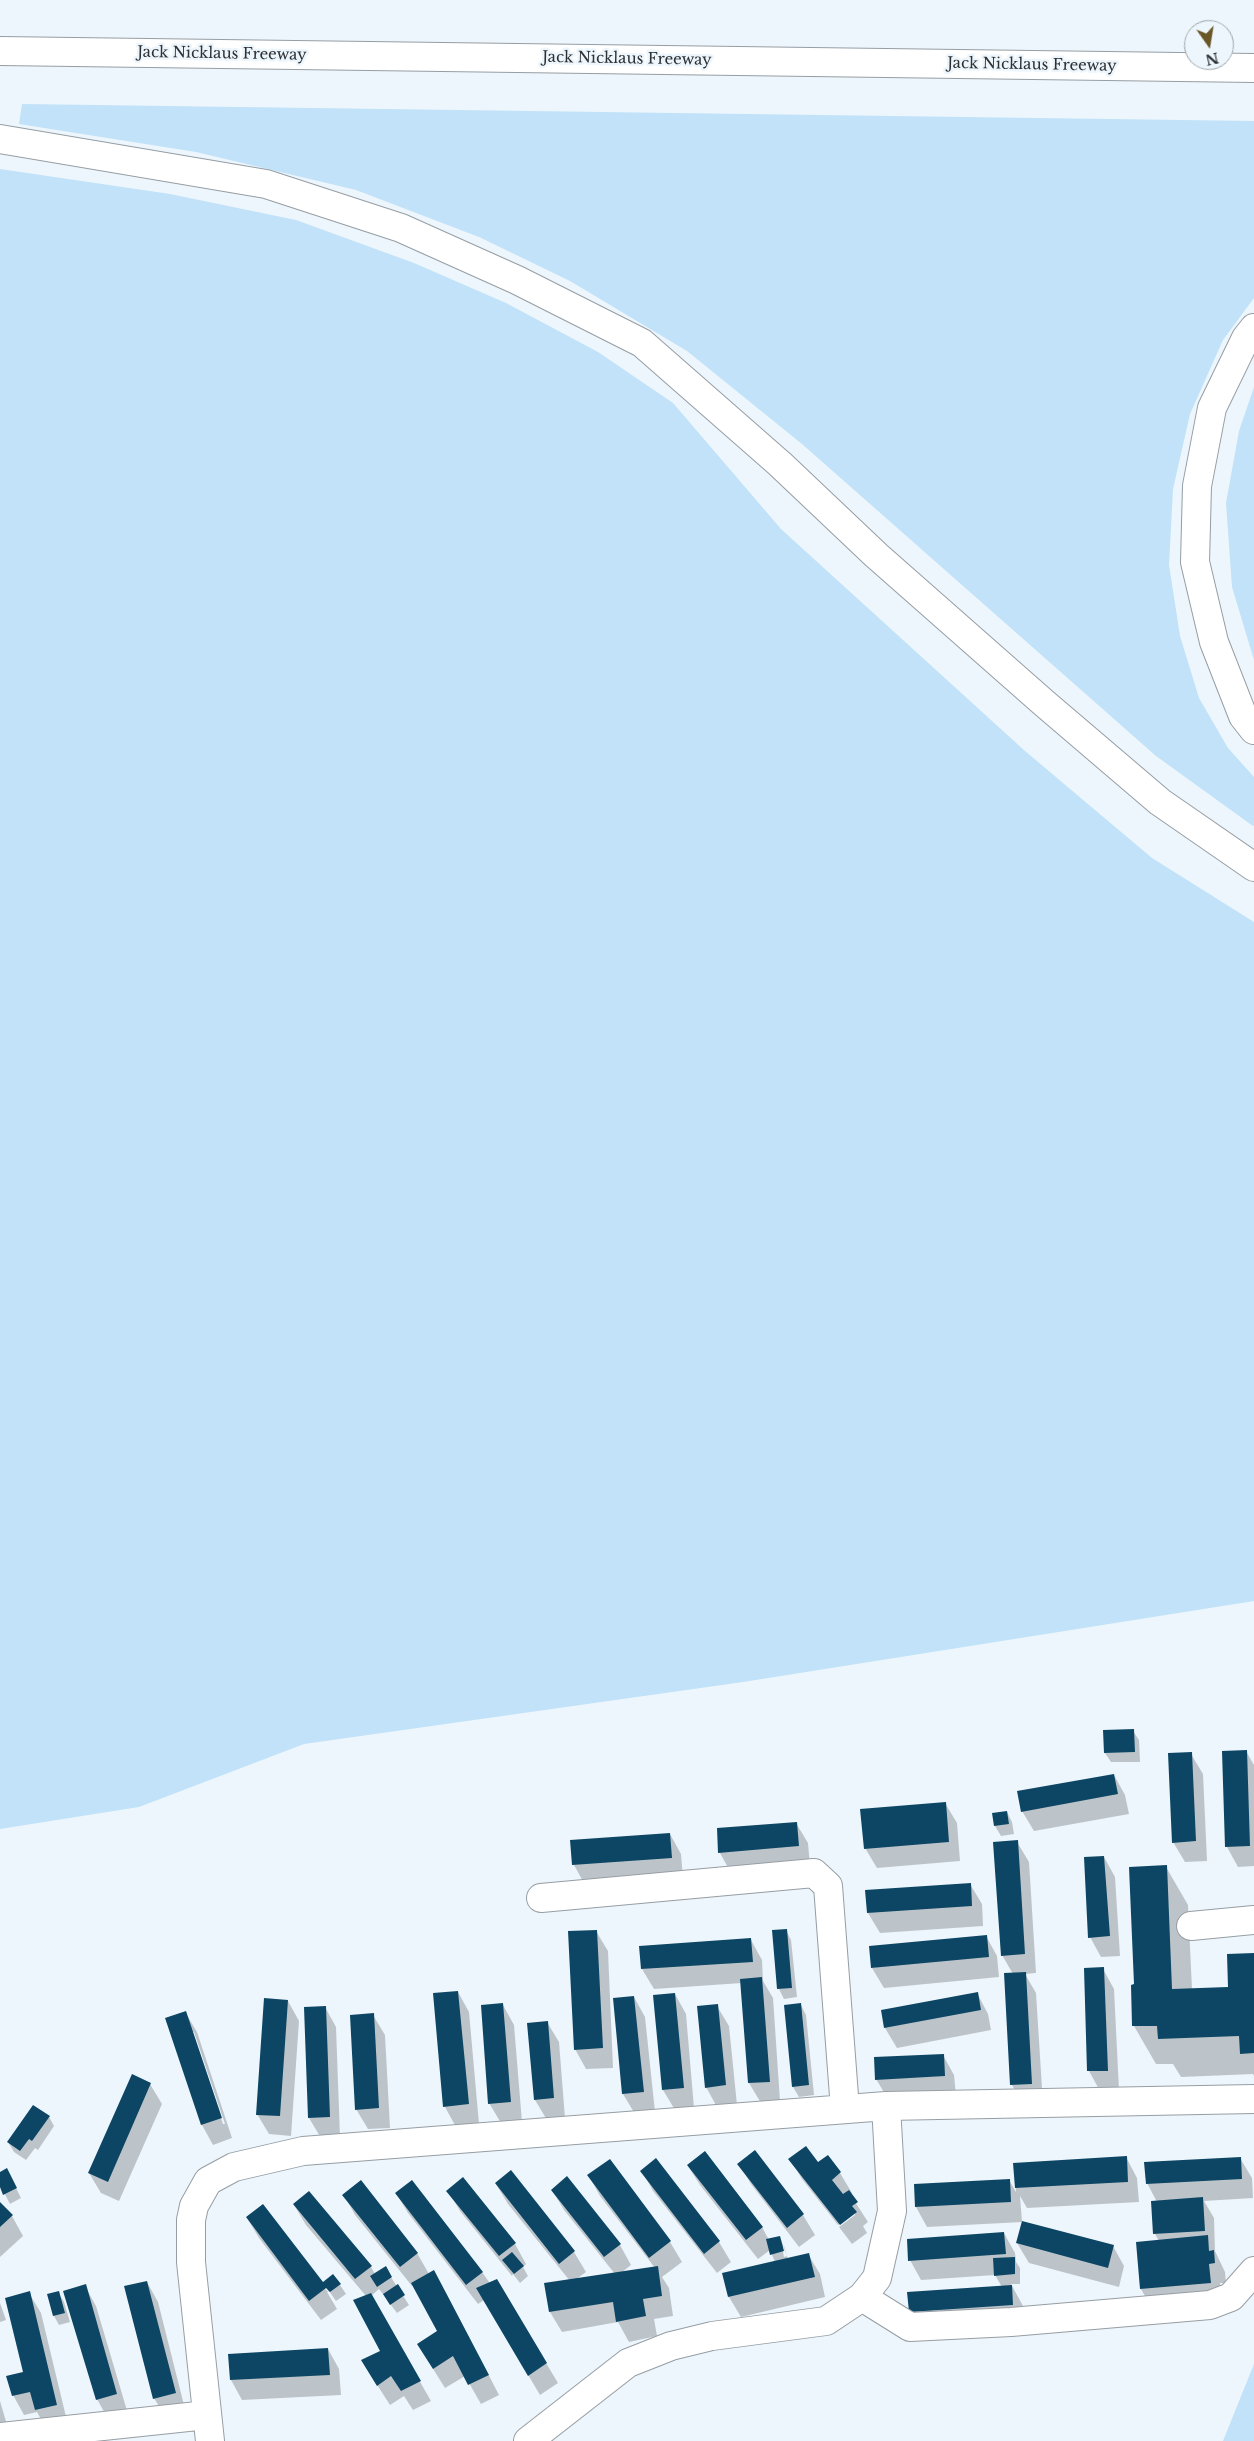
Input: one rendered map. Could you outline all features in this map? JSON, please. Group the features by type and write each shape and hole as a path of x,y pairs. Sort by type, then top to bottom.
{"main road":[{"name":"Jack Nicklaus Freeway","path":"0,50 1254,68"},
{"path":"0,139 266,184 401,228 517,280 642,343 759,445 876,555 1044,703 1160,802 1254,867"},
{"path":"1254,328 1246,338 1212,408 1197,486 1195,562 1214,642 1243,716 1254,730"},
{"path":"541,1898 814,1873 828,1886 845,2109"},
{"path":"1191,1926 1254,1920"},
{"path":"0,2437 208,2428 191,2262 191,2220 200,2191 208,2181 220,2173 251,2162 304,2151 886,2106 1254,2099"},
{"path":"528,2441 628,2363 672,2346 712,2336 826,2321 862,2297 877,2278 892,2211 886,2106"},
{"path":"862,2297 910,2327 1011,2322 1210,2306 1231,2297 1254,2271"}],"shaded area":[{"path":"22,104 1254,121 1254,298 1223,340 1190,414 1173,489 1169,565 1180,636 1199,698 1228,748 1254,777 1254,825 1156,756 802,444 687,351 570,281 479,237 356,190 196,152 19,124"},
{"path":"0,169 170,194 296,220 414,263 506,303 598,352 673,403 781,529 1025,751 1152,858 1254,922 1254,1601 743,1682 304,1744 139,1807 0,1829"},
{"path":"1254,387 1254,660 1232,587 1226,503 1239,431"},
{"path":"1254,2364 1254,2441 1223,2441"}],"building":[{"path":"1134,1729 1135,1752 1104,1753 1103,1730"},
{"path":"1247,1750 1250,1846 1225,1847 1222,1751"},
{"path":"1192,1752 1196,1841 1172,1843 1168,1753"},
{"path":"1114,1774 1118,1794 1021,1812 1017,1791"},
{"path":"946,1802 949,1842 864,1849 860,1809"},
{"path":"1007,1811 1009,1824 994,1826 992,1813"},
{"path":"797,1822 799,1846 718,1853 717,1828"},
{"path":"670,1833 672,1858 572,1865 570,1840"},
{"path":"1018,1840 1025,1954 1001,1956 993,1842"},
{"path":"1104,1856 1110,1936 1088,1938 1084,1857"},
{"path":"1167,1865 1172,1989 1228,1987 1227,1954 1254,1953 1254,2053 1240,2054 1239,2036 1158,2039 1157,2026 1132,2026 1131,1985 1134,1984 1129,1867"},
{"path":"971,1883 972,1906 867,1913 865,1890"},
{"path":"787,1929 792,1988 777,1989 772,1930"},
{"path":"597,1930 603,2048 574,2050 568,1931"},
{"path":"987,1935 989,1957 871,1968 869,1946"},
{"path":"751,1938 753,1962 641,1969 639,1946"},
{"path":"1104,1967 1108,2071 1087,2071 1084,1968"},
{"path":"1026,1972 1032,2084 1010,2085 1004,1973"},
{"path":"762,1977 770,2082 748,2083 740,1979"},
{"path":"458,1991 469,2104 443,2107 433,1993"},
{"path":"978,1992 981,2010 884,2028 881,2010"},
{"path":"675,1993 684,2088 662,2090 653,1995"},
{"path":"634,1996 644,2092 622,2094 613,1998"},
{"path":"264,1998 288,2000 280,2116 256,2115"},
{"path":"503,2003 511,2102 488,2104 481,2005"},
{"path":"801,2003 809,2085 792,2087 784,2005"},
{"path":"718,2004 726,2085 705,2088 697,2006"},
{"path":"326,2006 330,2117 308,2118 304,2007"},
{"path":"186,2011 222,2118 201,2125 165,2018"},
{"path":"374,2013 379,2108 355,2110 350,2015"},
{"path":"548,2021 554,2098 534,2100 527,2023"},
{"path":"944,2054 945,2076 875,2080 874,2057"},
{"path":"132,2074 151,2083 108,2182 88,2173"},
{"path":"33,2105 50,2116 32,2141 29,2139 20,2151 7,2142"},
{"path":"806,2146 818,2162 828,2155 841,2172 832,2180 843,2194 849,2190 858,2202 852,2206 857,2212 840,2225 788,2159"},
{"path":"755,2150 804,2214 787,2228 737,2164"},
{"path":"705,2151 763,2227 746,2240 687,2165"},
{"path":"1127,2156 1128,2182 1015,2188 1013,2163"},
{"path":"1241,2157 1242,2179 1146,2184 1144,2162"},
{"path":"656,2158 720,2241 704,2254 640,2171"},
{"path":"610,2159 671,2241 649,2258 587,2175"},
{"path":"7,2168 17,2188 3,2195 0,2187 0,2172"},
{"path":"511,2170 575,2251 559,2264 495,2183"},
{"path":"567,2176 621,2244 604,2257 551,2190"},
{"path":"463,2177 516,2243 499,2256 446,2191"},
{"path":"1010,2179 1011,2202 915,2207 914,2184"},
{"path":"361,2180 418,2253 400,2267 342,2195"},
{"path":"412,2180 483,2272 466,2285 395,2193"},
{"path":"309,2191 372,2266 355,2279 293,2204"},
{"path":"1203,2197 1205,2231 1153,2234 1151,2201"},
{"path":"0,2202 13,2215 0,2227"},
{"path":"263,2204 323,2282 333,2274 341,2284 330,2292 326,2288 309,2301 246,2217"},
{"path":"1022,2221 1114,2245 1108,2268 1016,2243"},
{"path":"1004,2232 1006,2254 908,2261 907,2239"},
{"path":"1208,2235 1209,2251 1214,2250 1215,2263 1209,2264 1211,2283 1140,2289 1136,2242"},
{"path":"780,2236 784,2251 770,2255 766,2239"},
{"path":"512,2252 524,2266 514,2274 502,2260"},
{"path":"809,2253 815,2277 728,2297 722,2273"},
{"path":"1015,2257 1015,2274 994,2276 993,2258"},
{"path":"386,2266 392,2277 377,2287 370,2276"},
{"path":"658,2266 662,2296 643,2299 646,2316 616,2322 613,2302 549,2312 544,2283"},
{"path":"434,2270 489,2375 468,2385 453,2356 433,2369 417,2344 437,2331 411,2283"},
{"path":"497,2279 547,2363 528,2376 476,2288"},
{"path":"147,2281 176,2393 153,2399 124,2286"},
{"path":"86,2284 117,2394 96,2400 63,2291"},
{"path":"398,2284 405,2295 390,2305 383,2294"},
{"path":"1012,2285 1013,2305 909,2312 907,2292"},
{"path":"30,2291 57,2405 35,2410 30,2392 12,2396 6,2376 23,2372 5,2298"},
{"path":"59,2291 65,2313 53,2316 47,2294"},
{"path":"371,2293 421,2381 401,2391 391,2376 377,2386 361,2360 380,2351 353,2300"},
{"path":"328,2348 330,2375 230,2380 228,2354"}]}
